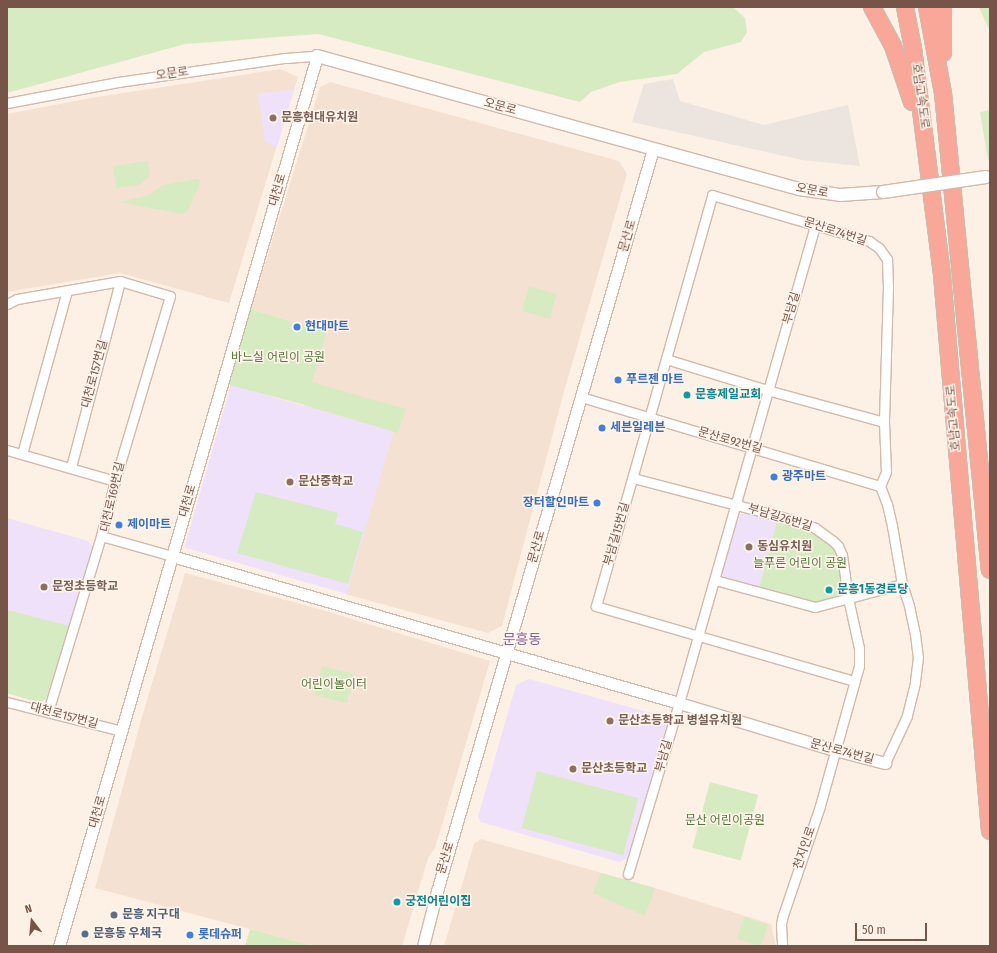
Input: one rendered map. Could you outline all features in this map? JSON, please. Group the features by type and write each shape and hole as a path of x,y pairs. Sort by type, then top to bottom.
{"highway":[{"path":"872,7 893,46 906,80 928,158"},
{"name":"호남고속도로","path":"906,7 928,158 942,275 966,571 990,830"},
{"name":"호남고속도로","path":"927,7 943,93 990,570"},
{"path":"943,7 943,93"}],"main road":[{"name":"오문로","path":"317,56 799,189 840,195 883,192 988,177"}],"street":[{"name":"오문로","path":"7,103 118,82 285,58 317,56"},
{"name":"대천로","path":"59,946 317,56"},
{"name":"문산로","path":"423,946 437,891 653,149"},
{"name":"문산로74번길","path":"172,556 885,764 907,716 915,683 918,657 909,606 902,584 892,526 887,504 880,486 886,472 884,422 888,286 887,259 879,248 869,241 712,195"},
{"name":"부남길15번길","path":"697,636 596,606 634,478 712,195"},
{"name":"부남길","path":"628,874 679,703 697,636 715,580 767,390 801,280 815,225"},
{"name":"대천로169번길","path":"120,281 170,296 115,481 101,536 172,556"},
{"path":"7,304 17,299 120,281"},
{"name":"대천로157번길","path":"70,467 120,281"},
{"path":"22,454 67,291"},
{"path":"666,359 827,408 884,422"},
{"name":"문산로92번길","path":"581,397 880,486"},
{"path":"7,450 115,481"},
{"path":"634,478 735,505"},
{"name":"부남길26번길","path":"735,505 779,516 815,528 826,534 838,546 842,555 848,598 859,648 859,666 834,750"},
{"path":"48,712 101,536"},
{"path":"715,580 815,607 902,584"},
{"path":"697,636 854,681"},
{"name":"대천로157번길","path":"7,702 122,731"},
{"name":"천지인로","path":"782,946 781,924 783,915 820,806 834,750"}],"shaded area":[{"path":"280,69 298,77 229,303 120,273 7,292 7,114 91,98"},
{"path":"673,79 680,101 764,125 848,105 860,166 802,160 632,122 644,84"},
{"path":"330,82 619,161 627,174 563,395 502,626 488,633 345,594 393,432 304,406 327,332 251,309 320,87"},
{"name":"문흥현대유치원","path":"294,89 277,147 265,142 258,94"},
{"name":"문산중학교","path":"231,385 393,432 347,594 184,547"},
{"name":"동심유치원","path":"744,513 777,521 759,588 724,578 721,572 736,516"},
{"name":"문정초등학교","path":"7,518 88,541 94,548 46,699 40,703 7,693"},
{"path":"185,573 319,609 490,661 435,848 428,858 402,946 314,946 95,888 142,717"},
{"name":"문산초등학교","path":"529,679 665,717 668,721 628,858 619,862 481,822 478,817 516,685"},
{"path":"481,839 655,888 771,924 776,946 444,946 474,844"}],"green space":[{"path":"7,7 733,7 745,18 747,32 741,42 704,52 677,74 619,82 591,92 580,102 318,34 185,44 7,93"},
{"path":"979,7 990,7 990,32"},
{"path":"990,110 990,160 988,160 980,112"},
{"path":"148,161 150,176 139,185 116,188 113,166"},
{"path":"199,179 200,183 187,212 182,214 120,202 149,195 163,185"},
{"path":"529,286 557,294 550,319 522,311"},
{"name":"바느실 어린이 공원","path":"251,309 327,332 312,382 406,409 398,433 305,405 229,385"},
{"path":"256,492 338,513 335,524 363,532 348,584 237,553"},
{"name":"늘푸른 어린이 공원","path":"777,521 814,533 833,545 839,560 843,585 837,596 816,603 759,588"},
{"path":"7,610 69,626 46,699 40,703 7,693"},
{"name":"어린이놀이터","path":"322,666 354,674 347,703 315,695"},
{"path":"537,771 638,798 623,855 522,828"},
{"name":"문산 어린이공원","path":"710,782 758,795 741,861 692,848"},
{"path":"601,873 655,888 645,916 593,893"},
{"path":"744,917 768,925 761,946 737,939"},
{"path":"250,929 314,946 245,946"}],"place":[{"name":"문흥현대유치원","path":"273,118"},
{"name":"현대마트","path":"297,327"},
{"name":"푸르젠 마트","path":"618,380"},
{"name":"문흥제일교회","path":"687,395"},
{"name":"세븐일레븐","path":"602,428"},
{"name":"광주마트","path":"774,477"},
{"name":"문산중학교","path":"290,482"},
{"name":"장터할인마트","path":"597,503"},
{"name":"제이마트","path":"119,525"},
{"name":"동심유치원","path":"749,547"},
{"name":"문정초등학교","path":"44,587"},
{"name":"문흥1동경로당","path":"829,590"},
{"name":"문산초등학교 병설유치원","path":"610,721"},
{"name":"문산초등학교","path":"573,769"},
{"name":"궁전어린이집","path":"397,902"},
{"name":"문흥 지구대","path":"114,915"},
{"name":"문흥동 우체국","path":"85,934"},
{"name":"롯데슈퍼","path":"190,935"}],"district":[{"name":"문흥동","path":"522,640"}]}
